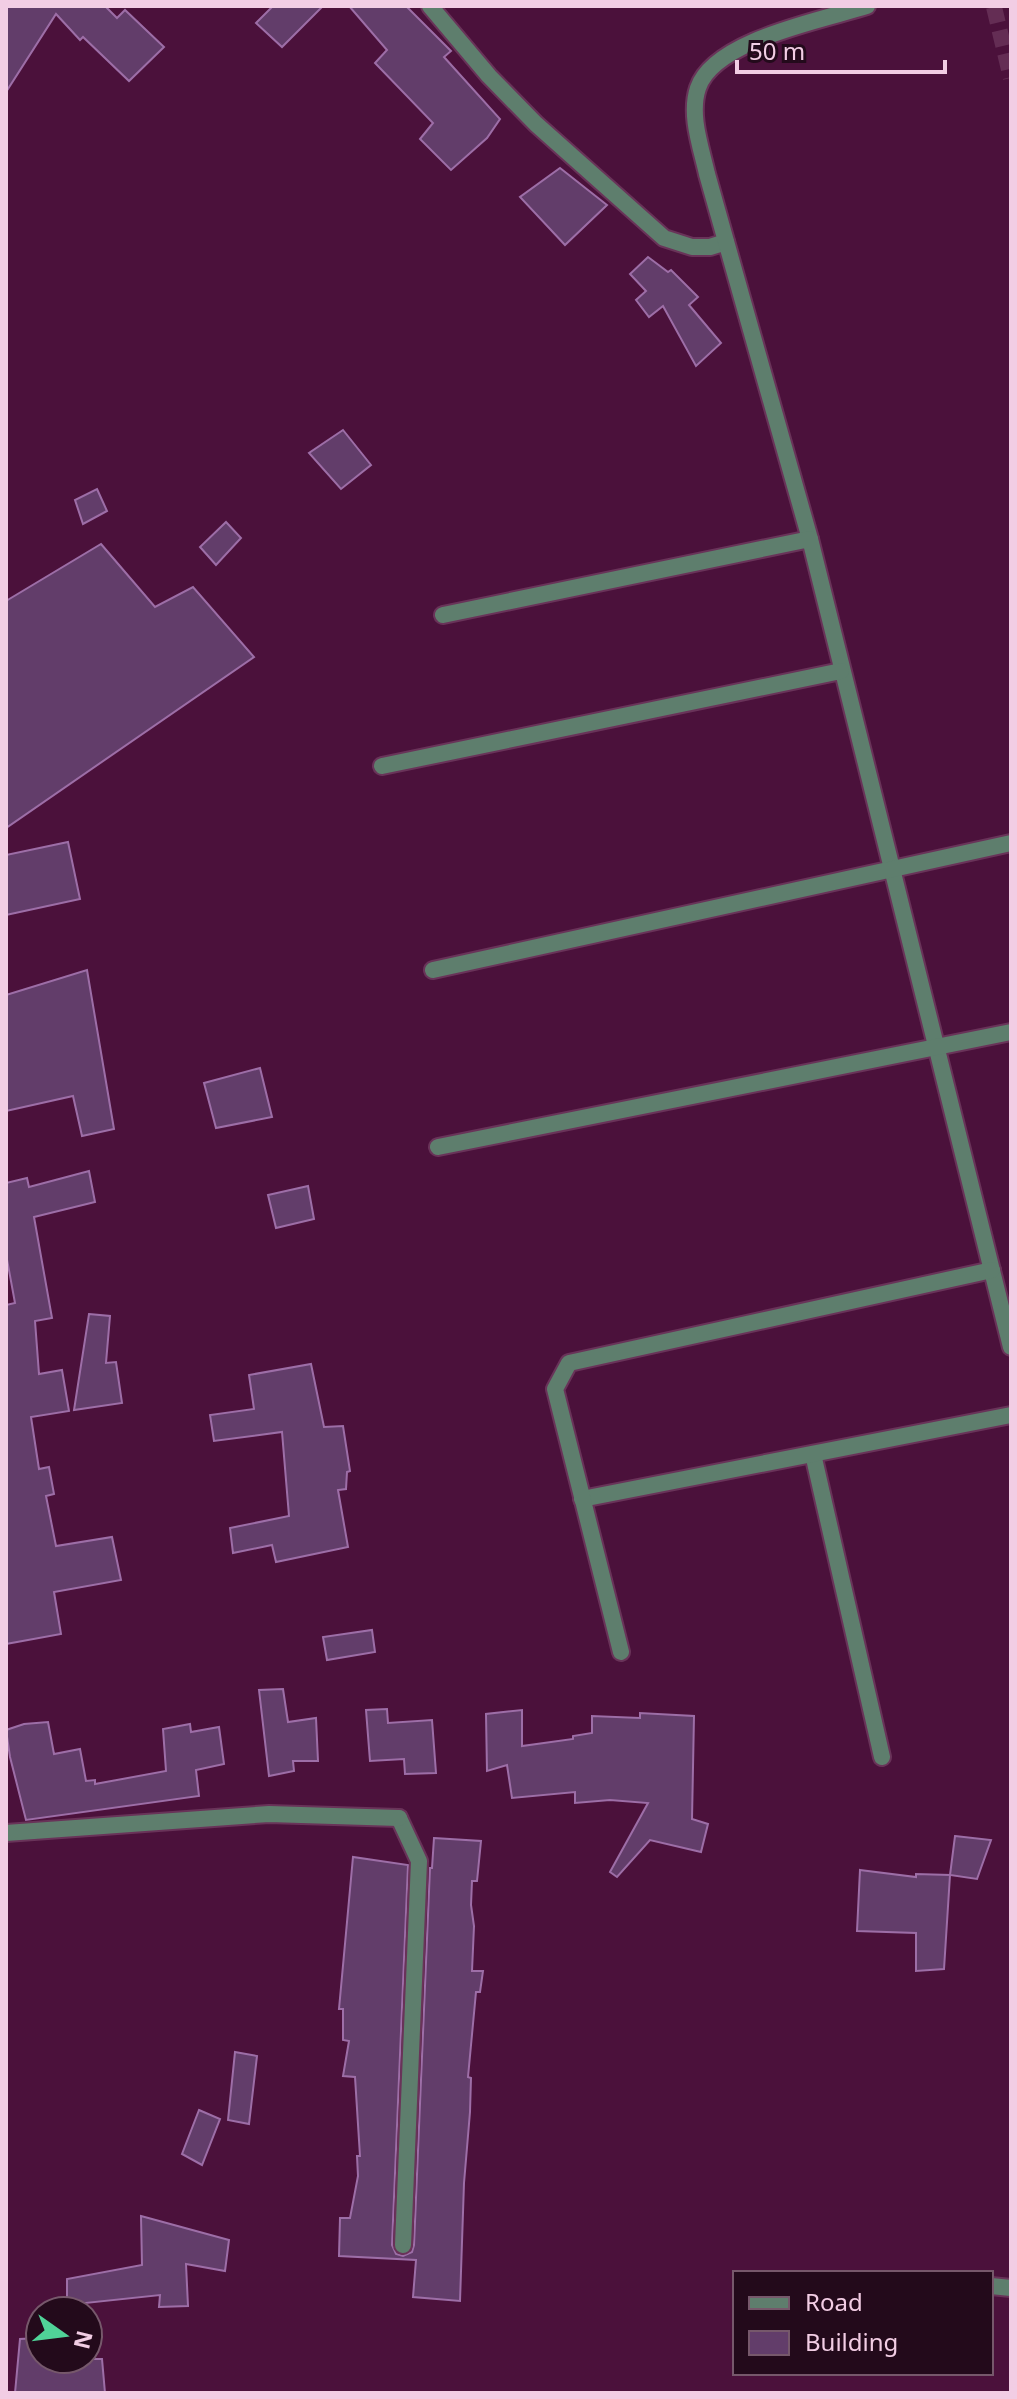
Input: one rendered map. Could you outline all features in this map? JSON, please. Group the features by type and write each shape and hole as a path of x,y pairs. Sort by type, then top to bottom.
{"street":[{"path":"430,6 489,76 536,124 664,238 692,247 710,247 726,242"},
{"path":"867,6 752,42 728,53 710,68 698,87 695,117 726,242 810,539 1011,1347"},
{"path":"443,615 810,539"},
{"path":"382,766 841,671"},
{"path":"433,970 1011,843"},
{"path":"438,1147 1011,1032"},
{"path":"621,1652 555,1389 569,1363 992,1270"},
{"path":"582,1499 1011,1415"},
{"path":"813,1454 882,1757"},
{"path":"6,1833 269,1814 399,1818 419,1861 403,2245"}],"building":[{"path":"6,6 105,6 117,18 125,10 164,47 129,81 83,37 80,40 56,14 6,92"},
{"path":"273,6 323,6 282,47 256,23"},
{"path":"349,6 406,6 451,51 444,57 500,119 487,138 451,170 420,139 433,123 375,63 387,50"},
{"path":"560,168 607,205 565,245 520,197"},
{"path":"648,257 668,272 671,270 698,297 689,305 721,343 696,366 663,306 649,317 636,300 646,291 630,274"},
{"path":"343,430 371,465 341,489 309,453"},
{"path":"97,489 107,511 83,524 75,500"},
{"path":"226,522 241,538 216,565 200,547"},
{"path":"101,544 155,607 193,587 254,657 6,828 6,601"},
{"path":"68,842 80,899 6,915 6,855"},
{"path":"87,970 114,1129 82,1136 73,1096 6,1111 6,995"},
{"path":"260,1068 272,1117 216,1128 204,1083"},
{"path":"89,1171 95,1202 34,1217 52,1318 35,1321 39,1374 62,1370 69,1411 31,1417 39,1469 49,1467 54,1494 46,1496 56,1546 112,1537 121,1580 54,1592 61,1634 6,1644 6,1305 15,1303 6,1254 6,1183 27,1178 29,1187"},
{"path":"308,1186 314,1219 276,1228 268,1195"},
{"path":"89,1314 110,1316 106,1363 116,1362 122,1403 74,1410"},
{"path":"311,1364 324,1427 343,1426 350,1471 347,1472 346,1489 338,1490 348,1547 276,1562 272,1545 233,1553 230,1528 289,1516 282,1432 214,1441 210,1415 254,1409 249,1375"},
{"path":"372,1630 375,1652 327,1660 323,1637"},
{"path":"283,1689 288,1722 316,1718 318,1761 293,1761 294,1771 269,1776 259,1690"},
{"path":"387,1709 388,1723 432,1720 436,1773 405,1774 404,1759 370,1761 366,1710"},
{"path":"522,1710 522,1746 573,1739 573,1736 592,1733 592,1716 640,1718 640,1713 694,1716 692,1819 708,1824 701,1852 650,1840 617,1877 610,1872 648,1803 610,1800 575,1803 575,1792 512,1798 507,1765 487,1771 486,1714"},
{"path":"48,1722 54,1754 80,1749 86,1781 95,1780 95,1784 166,1771 163,1729 190,1724 191,1732 219,1727 224,1764 196,1770 199,1796 26,1820 6,1730 24,1724"},
{"path":"955,1836 991,1840 977,1879 950,1875"},
{"path":"434,1838 481,1841 477,1881 472,1881 472,1971 483,1971 480,1992 476,1992 468,2077 471,2078 470,2112 460,2301 413,2297 416,2260 339,2256 340,2218 350,2218 358,2176 357,2156 360,2156 355,2077 343,2076 349,2041 343,2040 343,2009 339,2009 353,1857 408,1865 392,2245 396,2254 403,2256 412,2252 414,2245 430,1868"},
{"path":"860,1870 916,1877 916,1874 950,1875 944,1969 916,1971 916,1933 857,1931"},
{"path":"235,2052 257,2056 249,2124 228,2120"},
{"path":"199,2110 220,2119 202,2165 182,2154"},
{"path":"141,2216 229,2240 225,2271 186,2264 188,2306 159,2307 160,2295 104,2301 104,2295 67,2295 67,2279 142,2265"},
{"path":"20,2339 24,2339 24,2375 103,2375 105,2393 15,2393"}],"tunnel":[{"path":"994,7 1011,78"}]}
